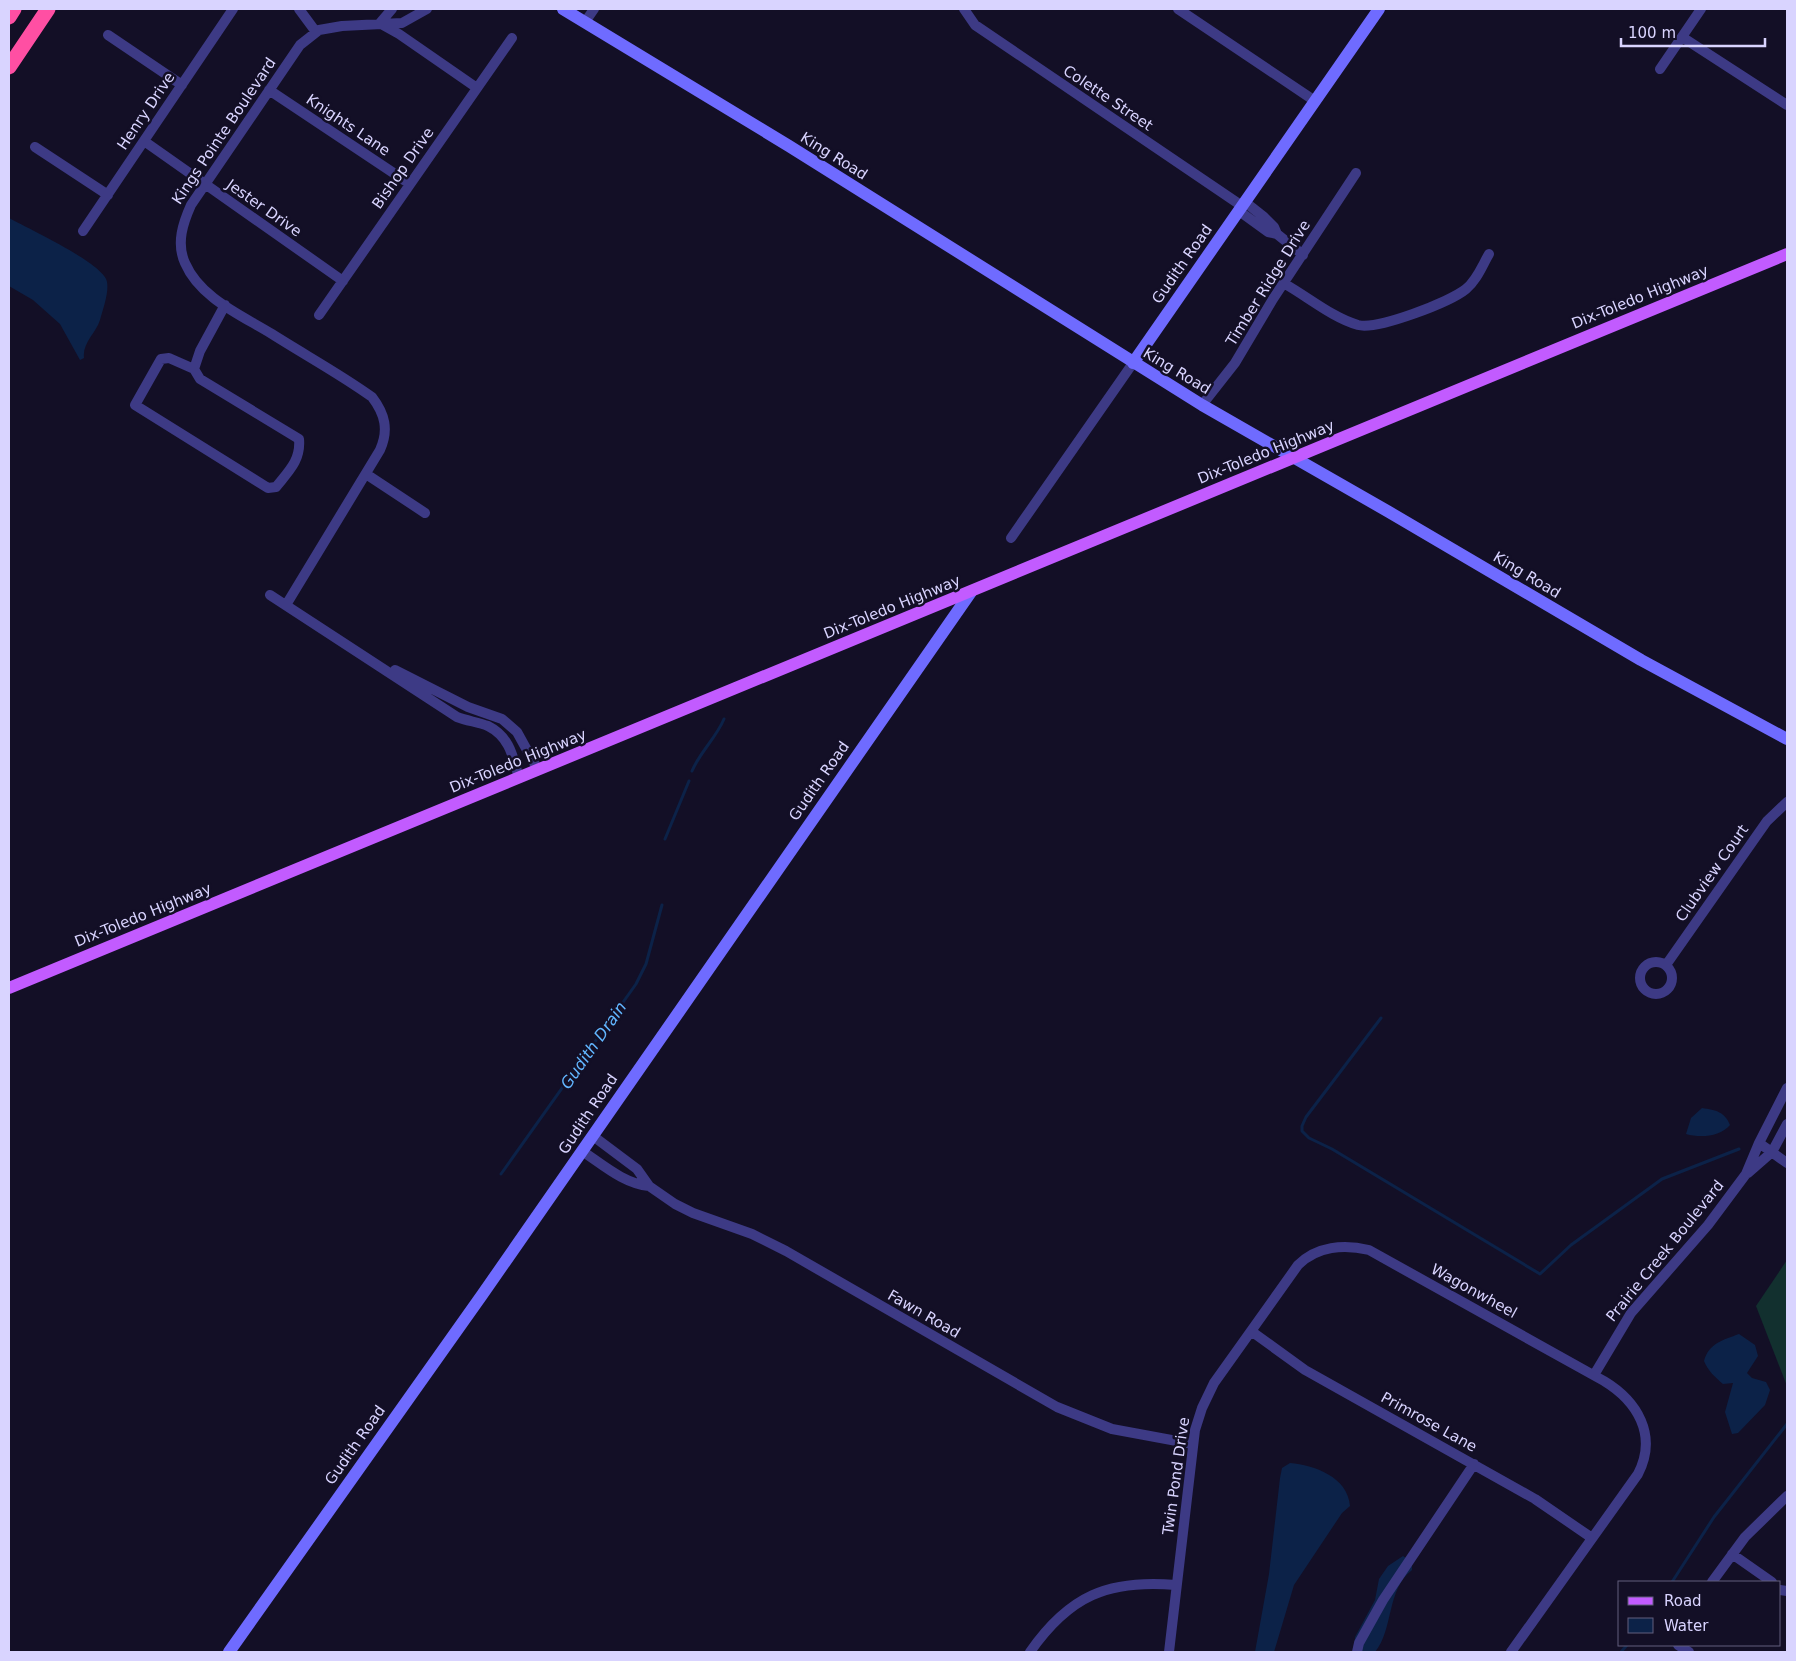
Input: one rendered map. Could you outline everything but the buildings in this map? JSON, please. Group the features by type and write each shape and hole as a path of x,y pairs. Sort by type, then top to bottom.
{"highway":[{"path":"9,16 14,9"},
{"path":"9,68 48,9"}],"main road":[{"name":"Dix-Toledo Highway","path":"9,988 1787,254"}],"street":[{"name":"Henry Drive","path":"84,231 233,9"},
{"path":"299,9 316,32"},
{"path":"392,9 380,23 399,34 476,88"},
{"name":"Kings Pointe Boulevard","path":"286,605 380,450 386,429 382,410 372,396 213,297 194,278 181,252 180,240 184,219 300,45 316,32 342,26 402,23 427,9"},
{"name":"King Road","path":"563,9 796,151 1202,406 1389,512 1640,660 1787,739"},
{"path":"585,22 594,9"},
{"name":"Colette Street","path":"964,9 976,25 1242,206 1268,232 1277,234 1303,255"},
{"path":"1178,9 1315,101"},
{"name":"Gudith Road","path":"1011,538 1379,9"},
{"path":"1660,69 1701,9"},
{"path":"108,35 182,84"},
{"path":"1682,37 1787,105"},
{"name":"Bishop Drive","path":"319,315 512,38"},
{"name":"Knights Lane","path":"269,90 410,184"},
{"name":"Jester Drive","path":"144,141 343,282"},
{"path":"35,147 108,195"},
{"name":"Timber Ridge Drive","path":"1202,406 1235,363 1273,299 1285,284 1356,174"},
{"path":"1285,284 1346,321 1360,325 1375,326 1400,318 1463,291 1476,277 1489,254"},
{"path":"194,369 169,358 161,359 135,405 268,488 276,487 294,466 300,451 299,439 200,380 194,369 200,351 225,305"},
{"path":"366,474 425,513"},
{"name":"Gudith Road","path":"229,1652 593,1136 971,592"},
{"path":"270,595 370,658 428,698 463,719 486,725 501,734 510,746 519,778"},
{"path":"370,658 434,688 468,707 502,719 517,732 538,770"},
{"path":"428,698 434,688"},
{"path":"463,719 468,707"},
{"name":"Clubview Court","path":"1666,965 1767,821 1787,802"},
{"name":"Prairie Creek Boulevard","path":"1746,1174 1758,1143 1787,1088"},
{"name":"Prairie Creek Boulevard","path":"1594,1375 1631,1313 1708,1225 1746,1174 1772,1152 1787,1124"},
{"name":"Fawn Road","path":"593,1136 637,1169 649,1186 675,1204 693,1213 752,1234 786,1251 1057,1407 1112,1429 1194,1444"},
{"path":"1758,1143 1787,1162"},
{"name":"Fawn Road","path":"582,1151 637,1185 649,1186"},
{"name":"Wagonwheel","path":"1315,1252 1340,1247 1369,1250 1611,1385 1624,1394 1638,1412 1645,1437 1638,1474 1511,1652"},
{"name":"Twin Pond Drive","path":"1169,1652 1196,1426 1207,1397 1251,1331 1298,1265 1315,1252"},
{"name":"Primrose Lane","path":"1251,1331 1305,1370 1536,1499 1592,1538"},
{"path":"1357,1652 1359,1643 1383,1600 1474,1464"},
{"path":"1716,1581 1745,1537 1787,1496"},
{"path":"1732,1554 1771,1581"},
{"path":"1030,1652 1054,1622 1086,1597 1112,1587 1129,1584 1176,1585"}],"green space":[{"path":"1787,1260 1787,1386 1756,1306"}],"water":[{"path":"9,218 80,256 103,274 107,282 106,296 98,325 85,348 84,358 80,360 60,324 33,300 9,286"},
{"path":"1702,1108 1723,1114 1730,1125 1721,1132 1710,1136 1686,1134 1691,1118"},
{"path":"1739,1334 1755,1345 1758,1356 1747,1373 1752,1378 1766,1382 1770,1390 1765,1405 1738,1433 1732,1434 1725,1412 1733,1383 1723,1384 1710,1371 1704,1361 1713,1346 1722,1340"},
{"path":"1290,1463 1309,1466 1328,1474 1343,1487 1348,1496 1350,1506 1342,1513 1294,1585 1274,1652 1255,1652 1269,1574 1280,1478 1282,1468"},
{"path":"1403,1556 1412,1562 1412,1570 1398,1588 1381,1643 1375,1652 1358,1652 1354,1647 1355,1637 1375,1600 1379,1579 1388,1566"}],"waterway":[{"name":"Gudith Drain","path":"692,771 724,719"},
{"name":"Gudith Drain","path":"665,839 689,781"},
{"name":"Gudith Drain","path":"501,1174 636,984 646,964 662,905"},
{"path":"1381,1018 1306,1117 1302,1131 1309,1138 1332,1149 1540,1274 1571,1245 1662,1179 1739,1149"},
{"path":"1673,1581 1714,1517 1787,1424"},
{"path":"1621,1652 1626,1646"}]}
